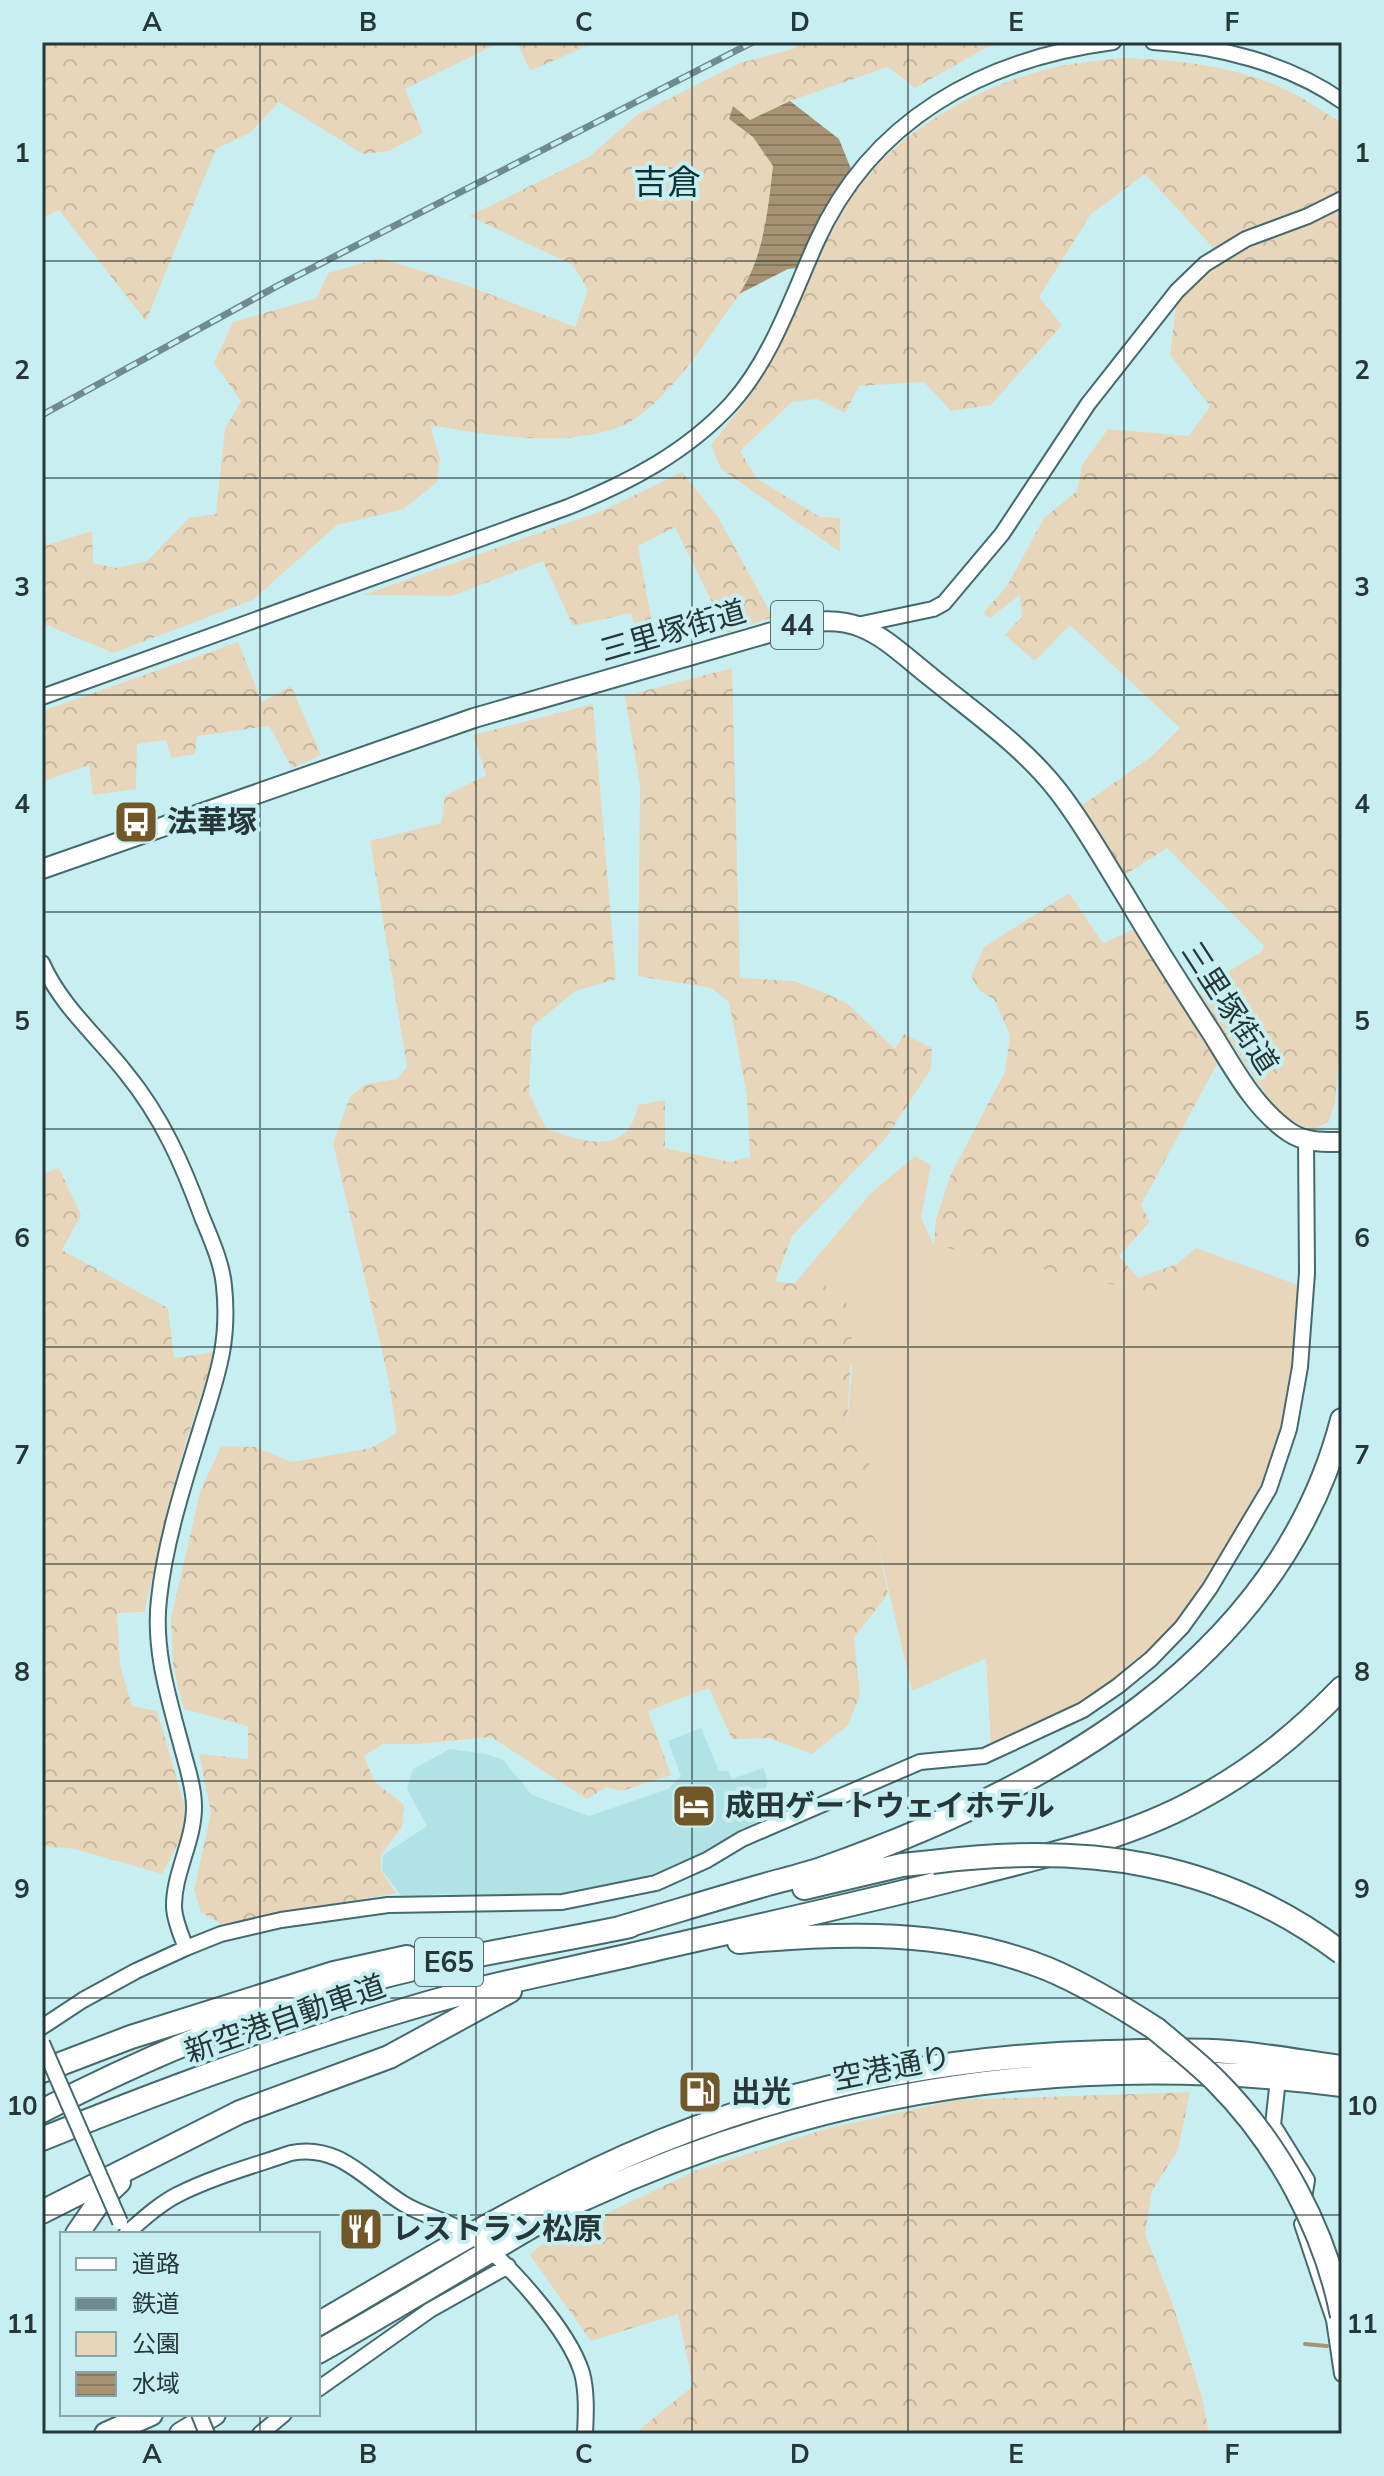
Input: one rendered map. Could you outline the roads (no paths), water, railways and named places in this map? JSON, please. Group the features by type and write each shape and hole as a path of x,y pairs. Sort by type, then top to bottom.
{"highway":[{"path":"616,1929 822,1869 927,1828 1016,1786 1110,1729 1184,1672 1211,1647 1260,1591 1302,1525 1334,1452 1342,1420"},
{"path":"646,1952 903,1893 1083,1845 1144,1824 1190,1804 1245,1772 1277,1750 1342,1688"},
{"path":"616,1929 902,1865 1014,1853 1109,1857 1149,1864 1219,1886 1267,1906 1342,1953"},
{"name":"新空港自動車道","path":"42,2111 174,2048 285,2007 376,1979 616,1929"},
{"path":"646,1952 821,1935 941,1940 988,1950 1051,1970 1124,2008 1156,2029 1219,2084 1272,2151 1315,2230 1336,2285 1339,2319"},
{"path":"42,2071 131,2037 346,1970 410,1957 526,1947"},
{"name":"新空港自動車道","path":"42,2139 234,2066 365,2023 460,1994 646,1952"},
{"path":"42,2212 261,2102 389,2057 488,2001 526,1983 571,1968"},
{"name":"空港通り","path":"320,2323 470,2235 572,2182 673,2136 797,2095 860,2079 999,2057 1144,2051 1228,2052 1342,2067"},
{"name":"空港通り","path":"320,2351 585,2198 746,2134 865,2102 968,2083 1061,2074 1171,2073 1342,2085"},
{"path":"78,2232 101,2199 122,2179 153,2158"},
{"path":"106,2434 146,2416"},
{"path":"181,2434 211,2416"}],"main road":[{"name":"三里塚街道","path":"42,869 474,718 814,620 843,620 894,647 1036,766 1059,792 1088,835 1249,1092 1285,1129 1312,1141"},
{"path":"1312,1141 1342,1142"}],"street":[{"path":"42,697 568,507 626,483 696,435 733,402 760,362 838,202 865,163 901,127 924,109 979,78 1051,53 1113,42"},
{"path":"1153,42 1194,44 1240,56 1294,74 1342,101"},
{"path":"857,625 933,609 944,603 1002,534 1088,404 1177,291 1205,264 1246,239 1308,216 1342,199"},
{"path":"44,973 144,1096 164,1128 185,1171 224,1283 225,1347 218,1380 180,1502 159,1598 161,1663 194,1806 191,1835 174,1905 186,1948"},
{"path":"42,2027 83,2000 186,1948 221,1934 337,1910 388,1905 562,1902 632,1890 683,1872 742,1839 920,1762 984,1756 1083,1710 1151,1659 1182,1627 1210,1588 1269,1489 1289,1429 1300,1367 1312,1141"},
{"path":"42,2043 124,2230 174,2196 291,2153 321,2151 339,2157 406,2205 470,2235 524,2283 574,2355 581,2372 585,2389 585,2434"},
{"path":"1278,2079 1273,2125 1307,2180 1300,2218 1339,2319 1342,2374"},
{"path":"420,2212 439,2228 442,2238 438,2254"},
{"path":"320,2388 430,2310 508,2266"},
{"path":"260,2434 282,2416"}],"water":[{"path":"790,101 839,139 853,174 797,268 788,269 739,294 759,249 773,166 753,137 729,119 733,106 750,120"}],"waterway":[{"path":"1305,2344 1327,2346"}],"railway":[{"path":"42,415 281,284 753,42"}],"place":[{"name":"法華塚","path":"136,822"},
{"name":"成田ゲートウェイホテル","path":"694,1806"},
{"name":"出光","path":"700,2092"},
{"name":"レストラン松原","path":"361,2229"}],"district":[{"name":"吉倉","path":"667,182"}]}
